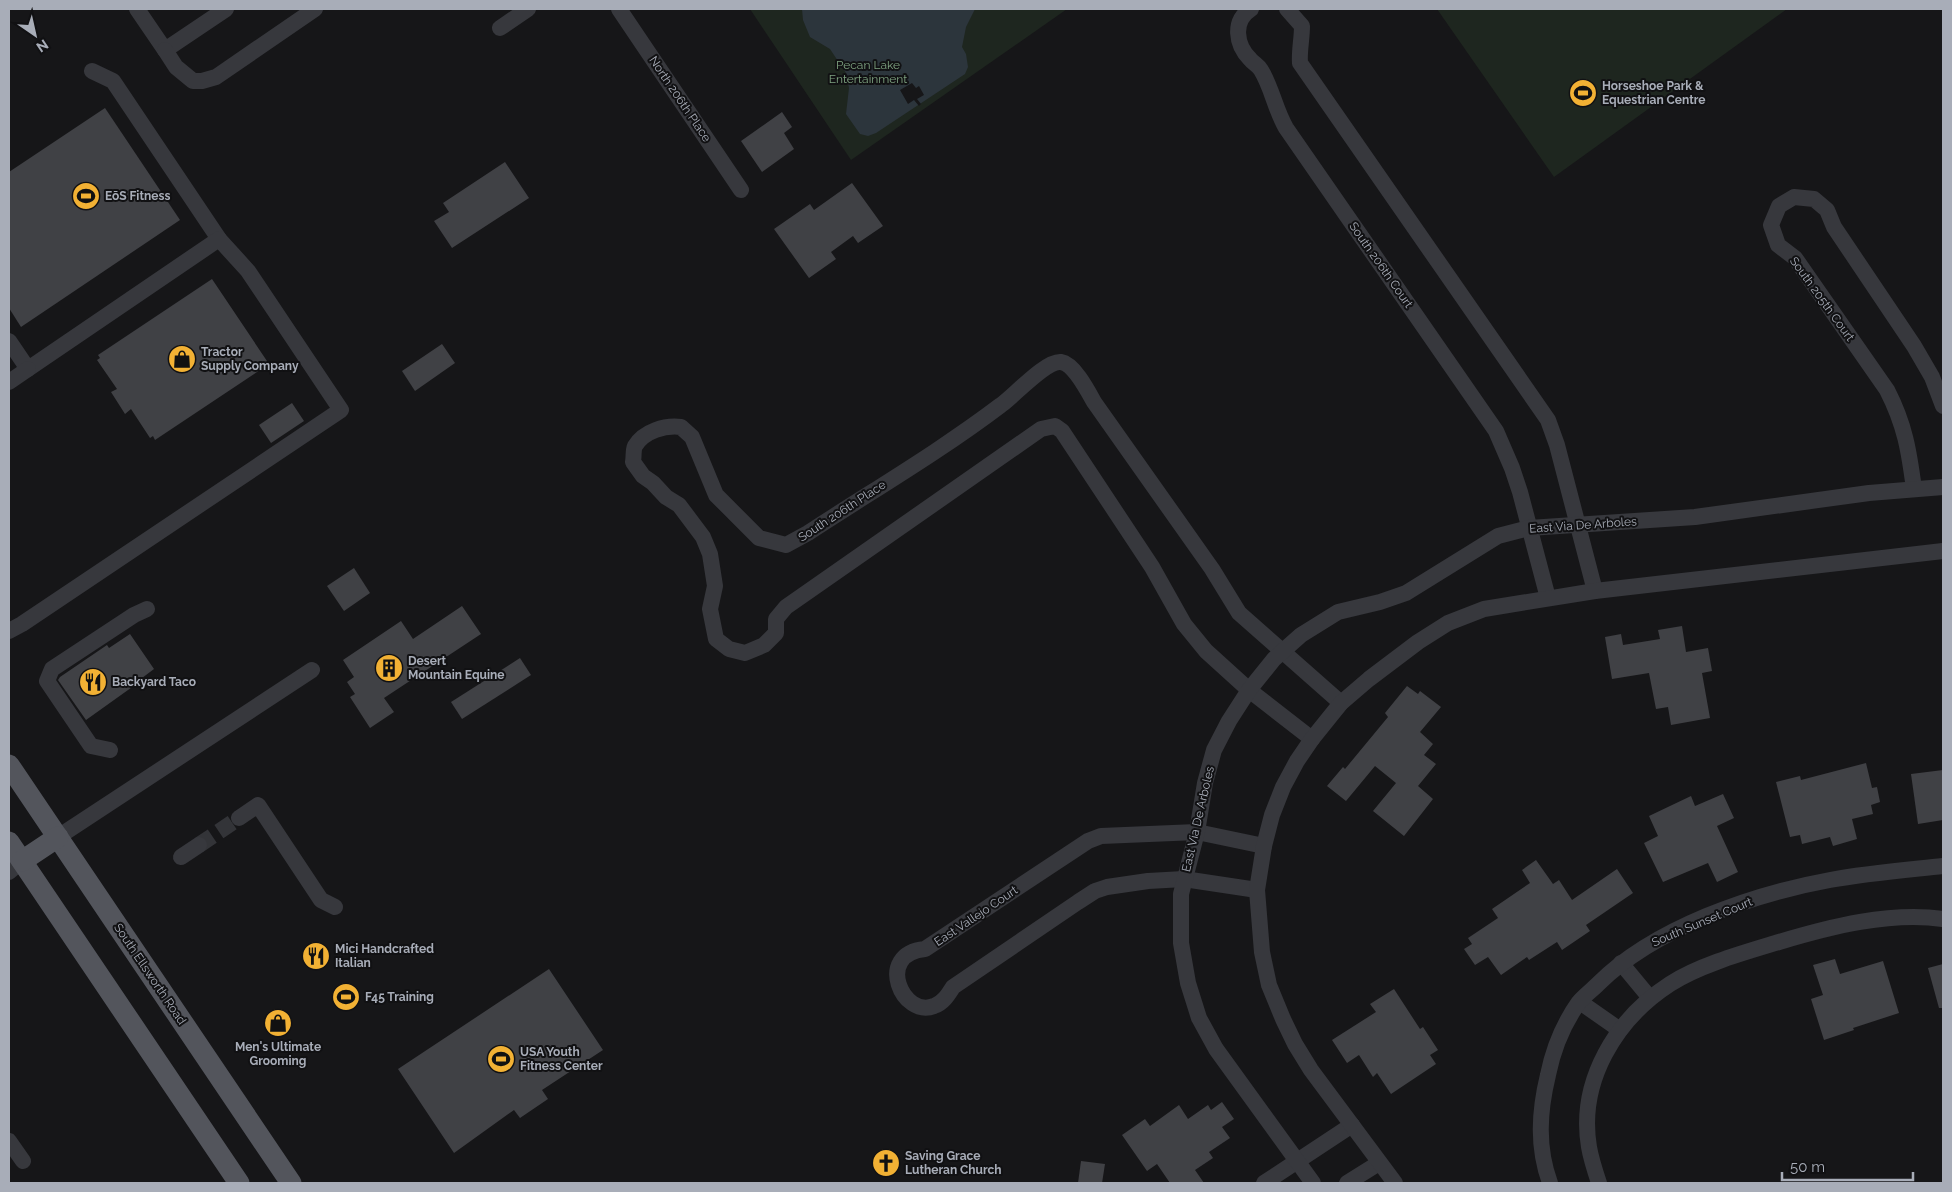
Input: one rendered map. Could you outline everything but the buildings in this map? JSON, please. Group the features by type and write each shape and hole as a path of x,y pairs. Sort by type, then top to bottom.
{"main road":[{"name":"South Ellsworth Road","path":"9,765 291,1183"},
{"path":"13,865 58,838"},
{"path":"9,842 13,865 239,1183"}],"street":[{"path":"137,9 176,67 193,82 216,77 315,9"},
{"path":"165,50 226,9"},
{"path":"500,28 528,9"},
{"name":"North 206th Place","path":"619,9 741,190"},
{"name":"South 206th Court","path":"1251,9 1239,23 1240,47 1250,60 1260,68 1277,113 1286,128 1496,431 1512,468 1529,528"},
{"path":"1288,9 1302,26 1302,40 1299,51 1300,64 1548,420 1557,445 1595,591"},
{"path":"9,631 341,410 248,271 219,239 113,81 92,71"},
{"name":"South 205th Court","path":"1914,489 1908,443 1899,412 1887,390 1795,258 1778,246 1771,225 1779,206 1794,197 1814,199 1827,210 1834,227 1932,376 1943,406"},
{"path":"9,382 219,239"},
{"path":"9,341 28,369"},
{"name":"South 206th Place","path":"1249,690 1206,651 1184,624 1152,567 1062,431 1055,426 1041,429 786,607 776,619 776,633 764,645 745,653 729,649 716,639 710,609 715,586 710,554 703,537 679,505 666,497 653,483 643,476 633,462 635,446 645,436 660,428 681,427 692,437 716,495 760,538 786,545 808,533 974,426 1015,395 1045,367 1061,362 1069,366 1079,377 1100,410 1212,569 1239,614 1283,652"},
{"name":"East Via De Arboles","path":"1298,1162 1216,1049 1199,1018 1188,983 1181,943 1181,894 1197,832 1205,783 1214,750 1229,720 1249,690 1274,659 1301,635 1338,612 1380,602 1406,593 1498,536 1529,528 1695,517 1870,493 1943,487"},
{"path":"1529,528 1548,598"},
{"path":"1395,1183 1311,1070 1283,1019 1269,985 1262,952 1257,890 1264,846 1272,816 1283,787 1312,739 1341,703 1397,658 1448,623 1484,609 1595,591 1943,551"},
{"path":"110,750 91,746 47,681 52,669 134,615 147,609"},
{"path":"1283,652 1341,703"},
{"path":"58,838 312,670"},
{"path":"1249,690 1312,739"},
{"path":"239,818 258,805 321,900 335,907"},
{"name":"East Vallejo Court","path":"1257,890 1184,879 1148,881 1107,887 1095,891 953,987 940,1004 927,1008 918,1007 911,1003 896,981 898,968 906,955 916,950 925,950 1088,841 1101,836 1197,832 1264,846"},
{"path":"181,857 199,845"},
{"name":"South Sunset Court","path":"1550,1183 1544,1168 1540,1144 1544,1092 1550,1065 1558,1042 1580,1002 1621,962 1668,934 1766,896 1829,880 1943,866"},
{"path":"1599,1183 1589,1147 1587,1128 1588,1104 1599,1063 1628,1018 1650,998 1671,983 1699,970 1804,934 1848,924 1897,918 1943,919"},
{"path":"1621,962 1650,998"},
{"path":"1580,1002 1620,1030"},
{"path":"1264,1183 1352,1125"},
{"path":"9,1141 24,1161"},
{"path":"1298,1162 1313,1183"},
{"path":"1347,1183 1379,1163"}],"green space":[{"name":"Pecan Lake Entertainment","path":"750,9 1067,9 851,160"},
{"name":"Horseshoe Park & Equestrian Centre","path":"1437,9 1787,9 1554,177"}],"shaded area":[{"path":"802,9 975,9 966,27 962,47 966,54 968,67 965,74 876,133 868,136 860,134 846,114 849,88 846,73 830,49 810,37 803,20"}],"pier":[{"path":"912,83 916,88 919,86 924,95 917,99 921,104 919,106 914,100 908,104 900,90"}],"tunnel":[{"path":"199,845 239,818"}],"place":[{"name":"Horseshoe Park & Equestrian Centre","path":"1583,93"},
{"name":"EōS Fitness","path":"86,196"},
{"name":"Tractor Supply Company","path":"182,359"},
{"name":"Desert Mountain Equine","path":"389,668"},
{"name":"Backyard Taco","path":"93,682"},
{"name":"Mici Handcrafted Italian","path":"316,956"},
{"name":"F45 Training","path":"346,997"},
{"name":"Men's Ultimate Grooming","path":"278,1023"},
{"name":"USA Youth Fitness Center","path":"501,1059"},
{"name":"Saving Grace Lutheran Church","path":"886,1163"}]}
